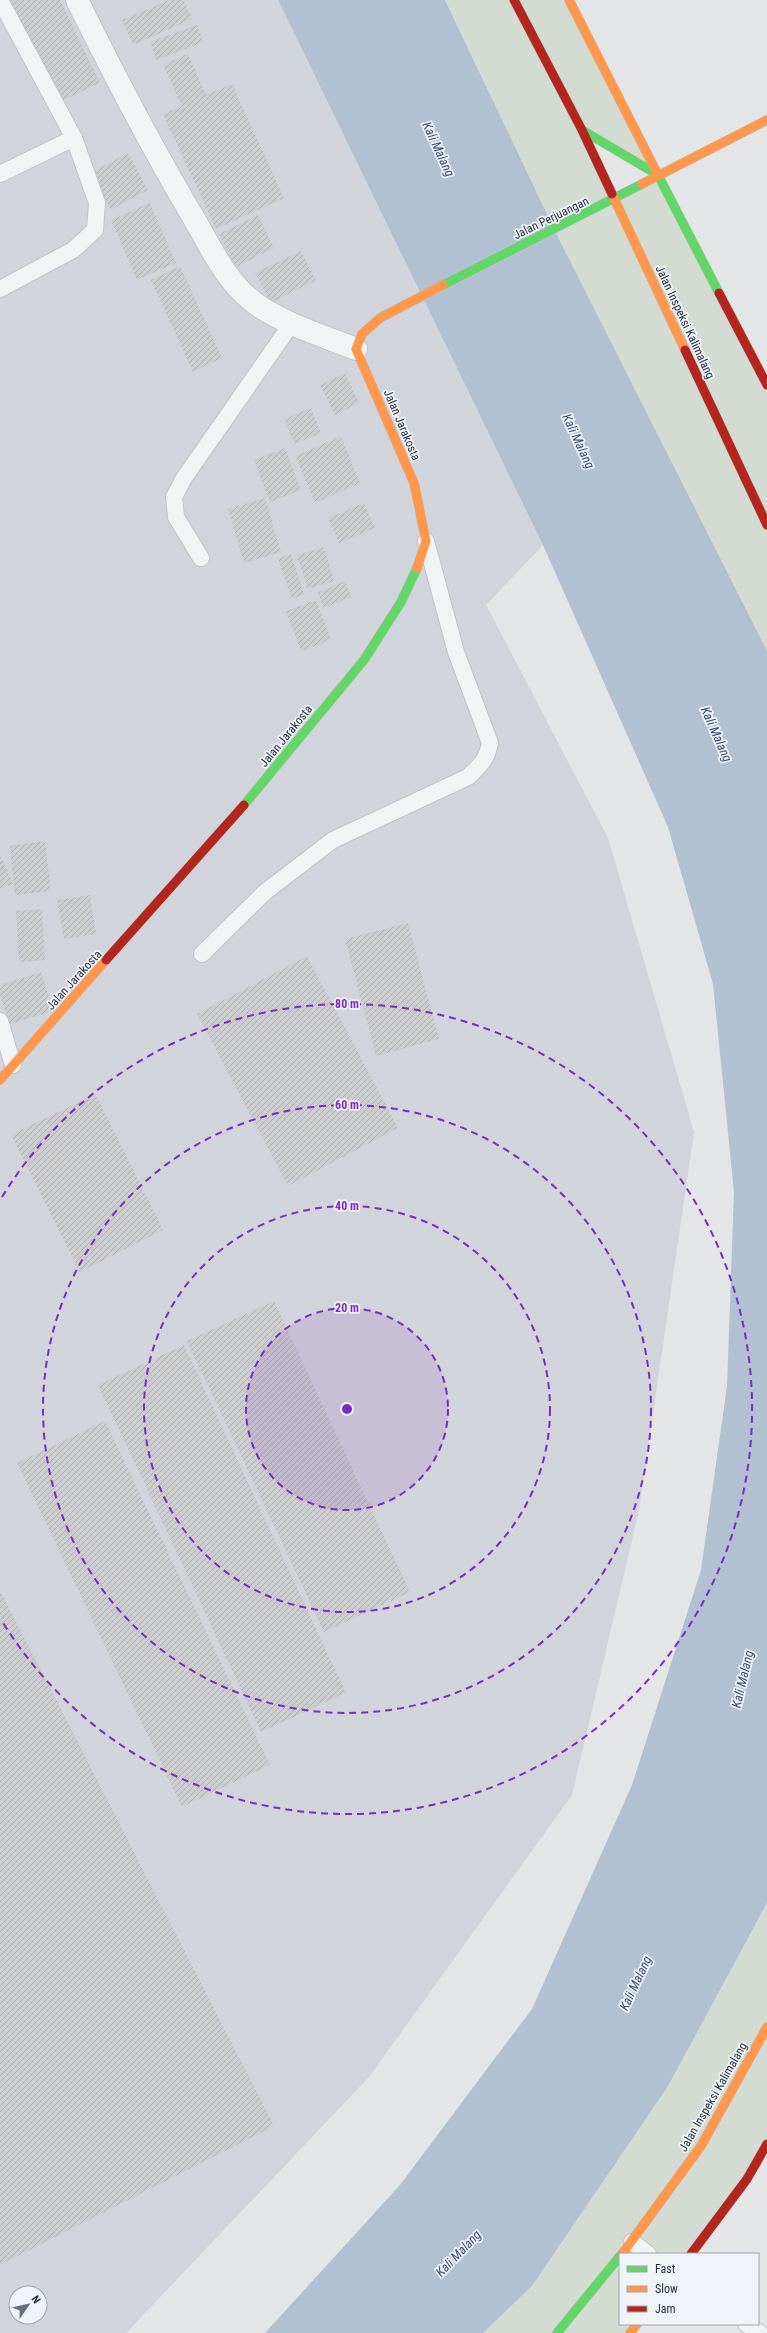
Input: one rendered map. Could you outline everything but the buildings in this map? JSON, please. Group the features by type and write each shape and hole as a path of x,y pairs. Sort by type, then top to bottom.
{"main road":[{"name":"Jalan Inspeksi Kalimalang","path":"514,0 582,130 767,525"},
{"path":"569,0 767,385"},
{"name":"Jalan Perjuangan","path":"356,349 362,334 380,318 401,306 614,200 658,174 767,120"},
{"path":"582,130 658,174"},
{"name":"Jalan Jarakosta","path":"0,1080 242,808 364,660 402,602 416,572 426,541 414,483 356,349"},
{"name":"Jalan Inspeksi Kalimalang","path":"623,2253 701,2146 767,2027"},
{"path":"693,2253 747,2179 767,2144"},
{"name":"Jalan Inspeksi Kalimalang","path":"557,2333 619,2257"},
{"path":"630,2333 636,2325"}],"street":[{"path":"77,0 113,72 173,185 231,281 257,305 292,323 356,349"}],"lane":[{"path":"0,0 74,138 97,203 95,230 73,250 0,289"},
{"path":"0,174 74,138"},
{"path":"201,558 176,517 174,497 184,478 292,323"},
{"path":"202,954 265,892 334,840 468,777 480,767 488,756 490,743 456,652 426,541"},
{"path":"0,1021 13,1065"},
{"path":"632,2242 647,2253"},
{"path":"748,2325 760,2333"}],"shaded area":[{"path":"0,0 278,0 543,545 486,605 608,838 694,1132 639,1510 572,1795 369,2077 126,2333 0,2333"},
{"path":"445,0 569,0 767,385 767,651 557,235","holes":["583,130 657,175 614,200"]},
{"path":"767,1903 767,2144 692,2253 619,2253 619,2325 634,2325 628,2333 483,2333 532,2286 667,2086"}],"water":[{"name":"Kali Malang","path":"278,0 445,0 557,235 767,651 767,1903 668,2086 532,2286 483,2333 265,2333 400,2185 532,2009 632,1785 701,1570 727,1386 734,1192 713,984 668,827 543,545"}],"traffic: fast":[{"path":"582,130 658,175 719,293"},
{"path":"443,285 642,184"},
{"path":"244,805 364,660 401,602 417,568"},
{"path":"557,2333 619,2257"}],"traffic: slow":[{"path":"569,0 658,175"},
{"path":"642,184 767,120"},
{"path":"612,194 685,350"},
{"path":"417,568 426,541 414,483 356,349 362,334 380,318 443,285"},
{"path":"0,1080 106,960"},
{"path":"623,2253 701,2146 767,2027"},
{"path":"630,2333 636,2325"}],"traffic: jam":[{"path":"514,0 582,130 612,194"},
{"path":"719,293 767,385"},
{"path":"685,350 767,525"},
{"path":"106,960 244,805"},
{"path":"692,2253 747,2179 767,2144"}]}
